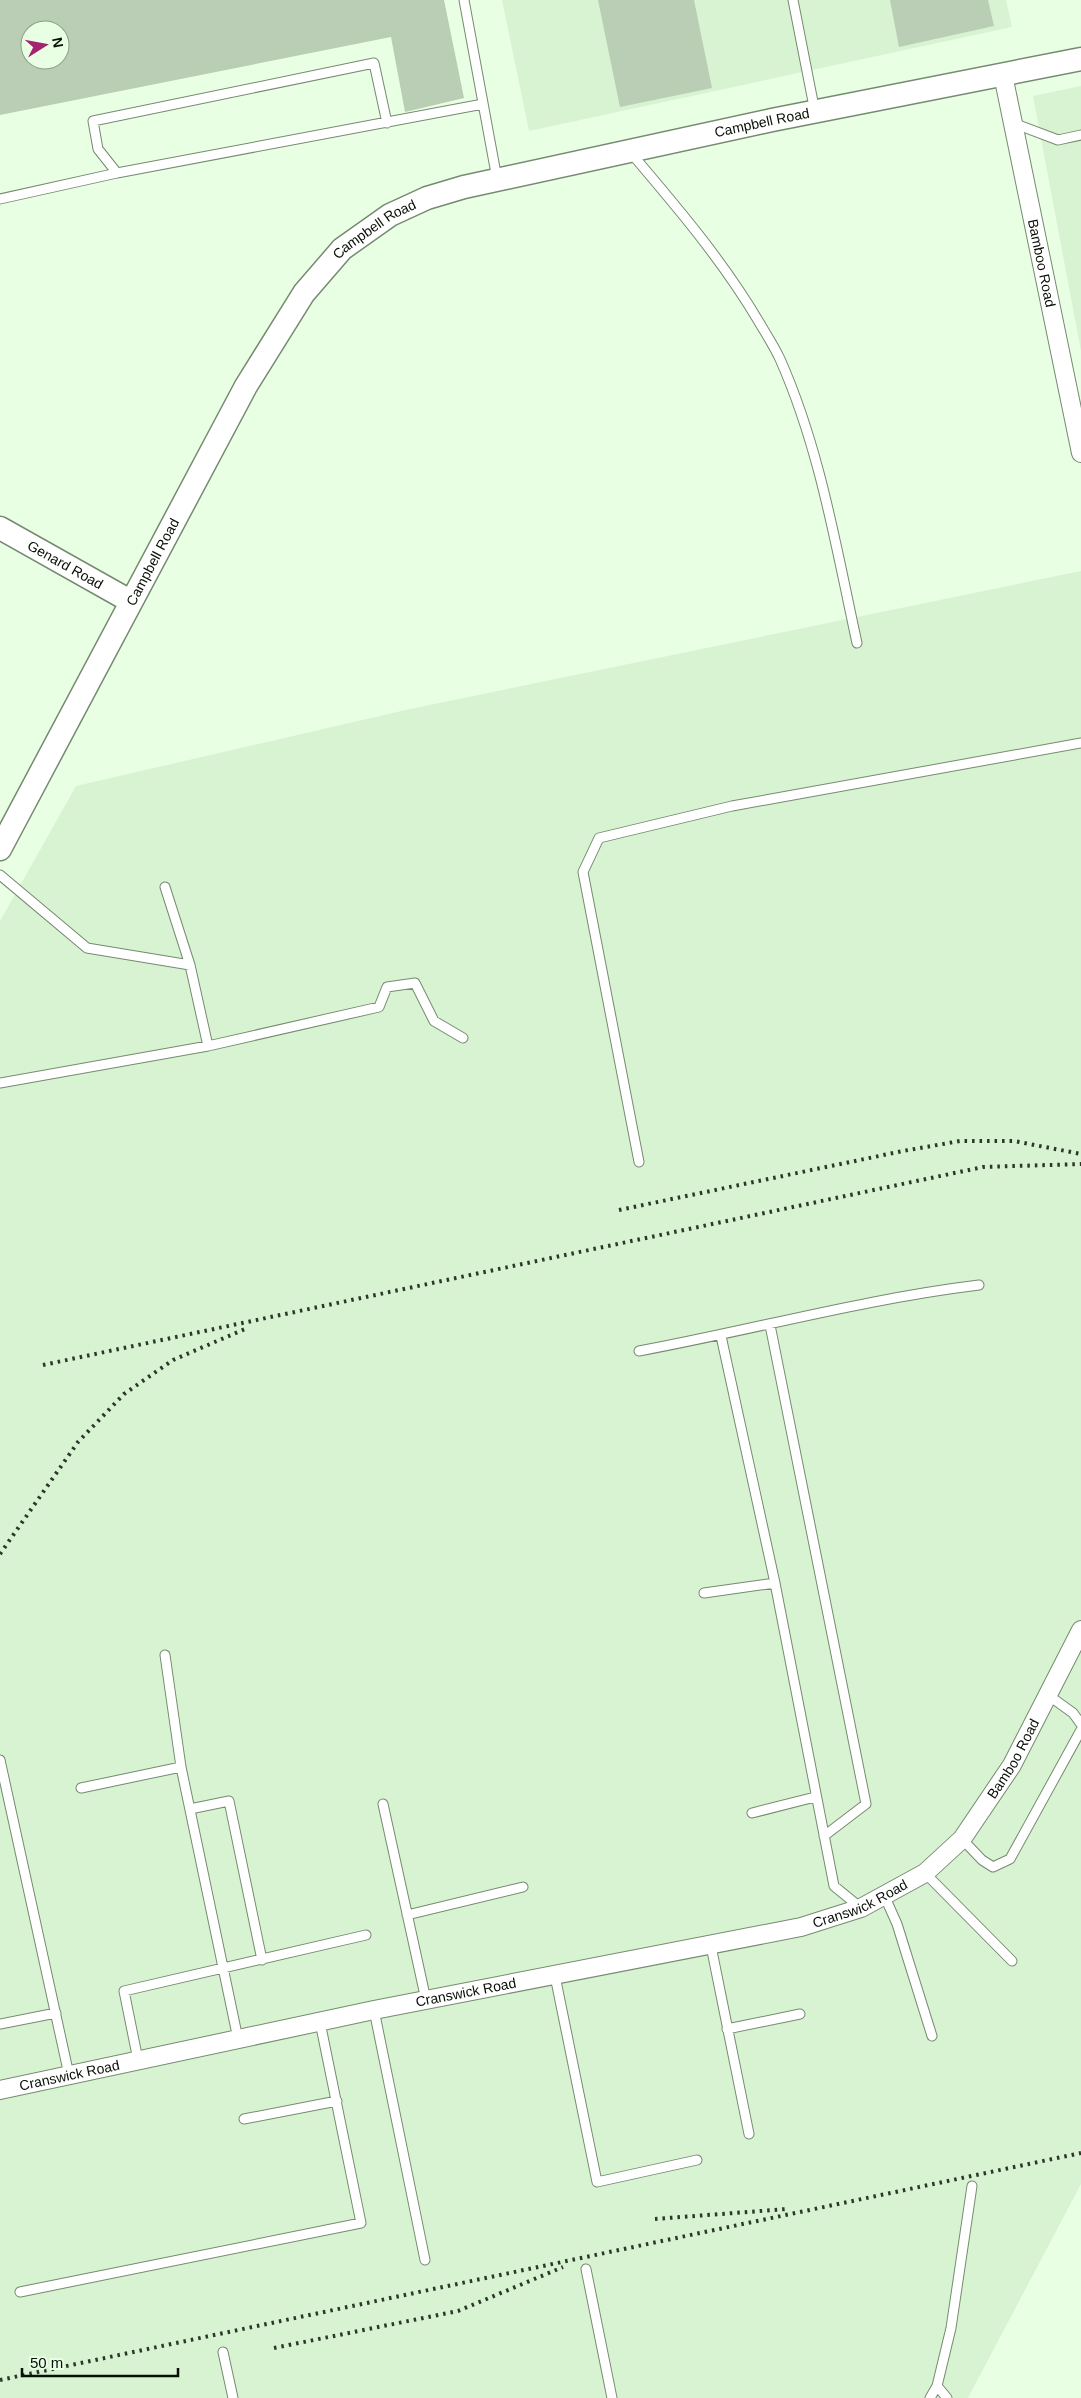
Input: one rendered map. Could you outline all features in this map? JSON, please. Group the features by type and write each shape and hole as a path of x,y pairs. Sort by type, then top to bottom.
{"street":[{"name":"Campbell Road","path":"0,849 130,601 246,386 304,293 342,249 390,215 427,198 497,180 629,151 1081,58"},
{"name":"Bamboo Road","path":"1003,75 1080,445"},
{"name":"Genard Road","path":"0,528 130,601"},
{"name":"Bamboo Road","path":"925,1873 962,1838 1012,1765 1048,1695 1072,1656 1081,1630"},
{"name":"Cranswick Road","path":"0,2090 374,2010 801,1927 861,1908 925,1873"}],"lane":[{"path":"464,0 497,180"},
{"path":"793,0 815,112"},
{"path":"117,173 98,149 93,121 374,63 387,123"},
{"path":"0,200 117,173 483,104"},
{"path":"1012,123 1058,140 1081,135"},
{"path":"629,151 710,250 743,295 779,357 803,418 816,459 857,643"},
{"path":"639,1162 583,872 599,838 732,806 1081,743"},
{"path":"0,875 87,948 190,965"},
{"path":"165,887 190,965 208,1046"},
{"path":"0,1083 208,1046 379,1007 387,987 415,983 434,1021 463,1038"},
{"path":"639,1351 721,1336 926,1292 979,1285"},
{"path":"770,1325 866,1804 824,1836"},
{"path":"721,1336 774,1583 834,1886 861,1908"},
{"path":"704,1593 774,1583"},
{"path":"165,1655 181,1767 238,2039"},
{"path":"1048,1695 1074,1712 1081,1724"},
{"path":"962,1838 982,1860 994,1866 1010,1859 1081,1730"},
{"path":"0,1760 69,2075"},
{"path":"81,1788 181,1767"},
{"path":"752,1813 815,1797"},
{"path":"190,1809 229,1800 262,1960"},
{"path":"383,1804 426,2000"},
{"path":"925,1873 1012,1961"},
{"path":"407,1915 523,1887"},
{"path":"884,1895 897,1924 932,2036"},
{"path":"138,2060 124,1991 366,1935"},
{"path":"711,1946 749,2134"},
{"path":"555,1976 597,2182 697,2160"},
{"path":"374,2010 425,2260"},
{"path":"0,2024 56,2013"},
{"path":"727,2029 800,2014"},
{"path":"20,2292 361,2223 320,2022"},
{"path":"244,2119 337,2101"},
{"path":"930,2398 937,2386 951,2328 972,2186"},
{"path":"586,2270 612,2398"},
{"path":"223,2352 233,2398"},
{"path":"937,2386 947,2398"}],"shaded area":[{"path":"502,0 1006,0 1012,27 529,131"},
{"path":"1081,86 1081,351 1033,96"},
{"path":"1081,571 1081,2184 968,2398 0,2398 0,921 76,786 410,709"}],"building":[{"path":"0,0 444,0 464,98 405,112 391,37 0,115"},
{"path":"598,0 694,0 712,88 620,107"},
{"path":"890,0 988,0 994,26 899,47"}],"railway":[{"path":"619,1210 903,1151 960,1141 1014,1141 1081,1154"},
{"path":"43,1365 983,1167 1081,1164"},
{"path":"0,1554 78,1442 124,1394 173,1360 245,1329"},
{"path":"0,2380 1081,2153"},
{"path":"655,2219 787,2209"},
{"path":"274,2348 458,2311 563,2267"}]}
